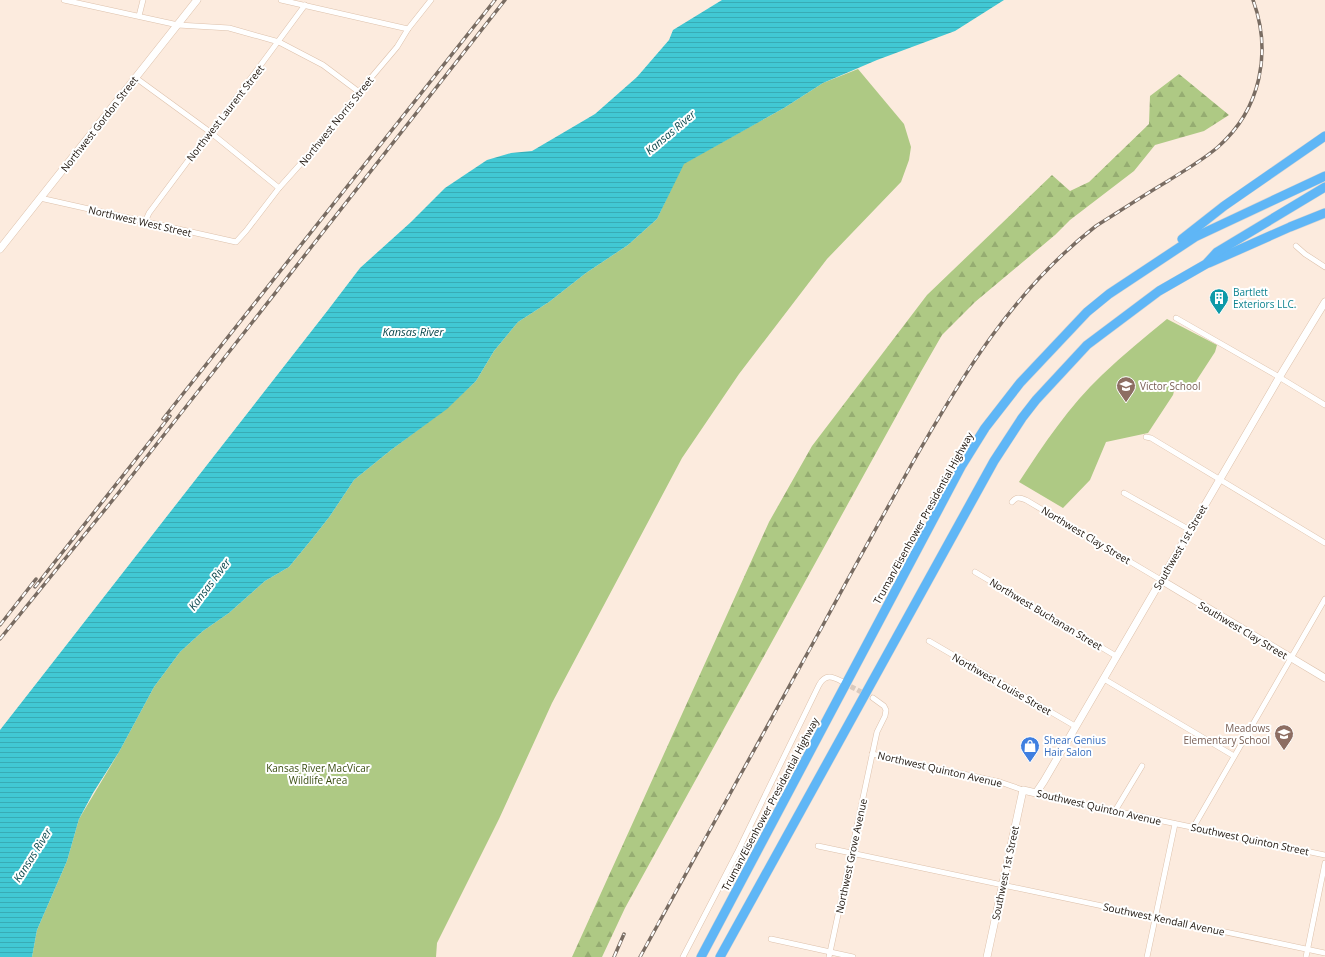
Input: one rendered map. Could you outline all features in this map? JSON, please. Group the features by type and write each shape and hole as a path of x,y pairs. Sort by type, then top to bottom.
{"highway":[{"path":"1130,279 1224,206 1325,136"},
{"name":"Truman/Eisenhower Presidential Highway","path":"701,957 962,464 981,434 1020,382 1087,312 1130,279 1195,237 1325,176"},
{"path":"1206,264 1217,252 1325,187"},
{"path":"720,957 994,461 1022,418 1036,400 1087,345 1159,291 1206,264 1325,213"}],"street":[{"path":"64,0 178,25 229,28 279,42 323,65 359,92"},
{"path":"139,16 143,0"},
{"name":"Northwest Gordon Street","path":"0,249 197,0"},
{"path":"281,0 408,29"},
{"name":"Northwest Norris Street","path":"238,239 246,231 279,188 321,141 359,92 397,47 408,29 431,0"},
{"name":"Northwest Laurent Street","path":"146,222 149,213 279,42 305,5"},
{"path":"136,78 210,132 279,188"},
{"name":"Northwest West Street","path":"40,198 232,242 236,242 238,239"},
{"path":"1296,246 1305,254 1325,267"},
{"name":"Southwest 1st Street","path":"1036,793 1104,679 1279,377 1325,302"},
{"path":"1176,318 1325,405"},
{"path":"1146,437 1151,438 1325,543"},
{"path":"1124,494 1190,530"},
{"name":"Northwest Clay Street","path":"1012,502 1018,497 1026,500 1161,580"},
{"name":"Northwest Buchanan Street","path":"975,572 1116,656"},
{"name":"Southwest Clay Street","path":"1161,580 1325,678"},
{"path":"1193,828 1325,599"},
{"name":"Northwest Louise Street","path":"929,641 1075,726"},
{"path":"683,957 819,684 829,676 843,682"},
{"path":"1104,679 1234,756"},
{"name":"Northwest Quinton Avenue","path":"873,698 884,706 886,713 879,727 872,754 1000,782 1023,790"},
{"name":"Northwest Grove Avenue","path":"829,954 872,754"},
{"path":"1115,811 1142,766"},
{"name":"Southwest 1st Street","path":"987,957 1023,790"},
{"name":"Southwest Quinton Avenue","path":"1023,790 1175,824"},
{"path":"1147,957 1175,824"},
{"name":"Southwest Quinton Street","path":"1175,824 1325,855"},
{"name":"Southwest Kendall Avenue","path":"818,846 1156,916 1325,953"},
{"path":"1306,957 1325,863"},
{"path":"771,939 829,954 853,957"}],"green space":[{"name":"Kansas River MacVicar Wildlife Area","path":"858,69 904,124 911,147 909,160 901,182 827,259 739,374 682,458 552,703 499,819 437,943 436,957 32,957 37,930 67,861 79,819 119,752 154,687 180,652 203,631 229,613 265,581 289,567 330,516 354,480 446,409 476,381 494,351 518,322 549,302 586,273 628,245 657,219 683,164 784,108 823,83"},
{"path":"1179,74 1229,115 1204,131 1155,145 1134,171 1070,220 1055,235 975,302 942,335 625,908 602,957 572,957 769,522 812,446 927,295 1052,175 1070,191 1089,182 1149,124 1150,96"},
{"path":"1167,319 1217,345 1215,352 1189,392 1176,384 1173,395 1148,433 1106,442 1090,480 1063,508 1019,482 1068,412 1079,399 1118,360"}],"water":[{"name":"Kansas River","path":"722,0 1004,0 955,31 877,60 823,83 784,108 684,164 657,219 628,245 586,273 549,302 518,322 494,351 476,381 447,409 391,450 354,480 330,516 289,567 265,581 229,613 203,631 180,652 154,687 119,752 93,793 79,819 67,861 37,930 32,957 0,957 0,730 360,268 411,222 445,188 487,160 511,153 532,151 595,114 637,77 669,40 673,30"}],"tunnel":[{"path":"844,683 873,698"}],"railway":[{"path":"163,419 495,0"},
{"path":"0,639 116,496 505,0"},
{"path":"640,957 928,435 990,338 1039,278 1066,251 1096,226 1194,165 1212,152 1233,132 1244,115 1253,98 1259,79 1262,59 1262,40 1259,20 1253,0"},
{"path":"35,587 170,416"},
{"path":"0,625 36,579"},
{"path":"614,957 624,934"}],"place":[{"name":"Bartlett Exteriors LLC.","path":"1219,315"},
{"name":"Victor School","path":"1126,403"},
{"name":"Meadows Elementary School","path":"1284,751"},
{"name":"Shear Genius Hair Salon","path":"1030,763"}]}
